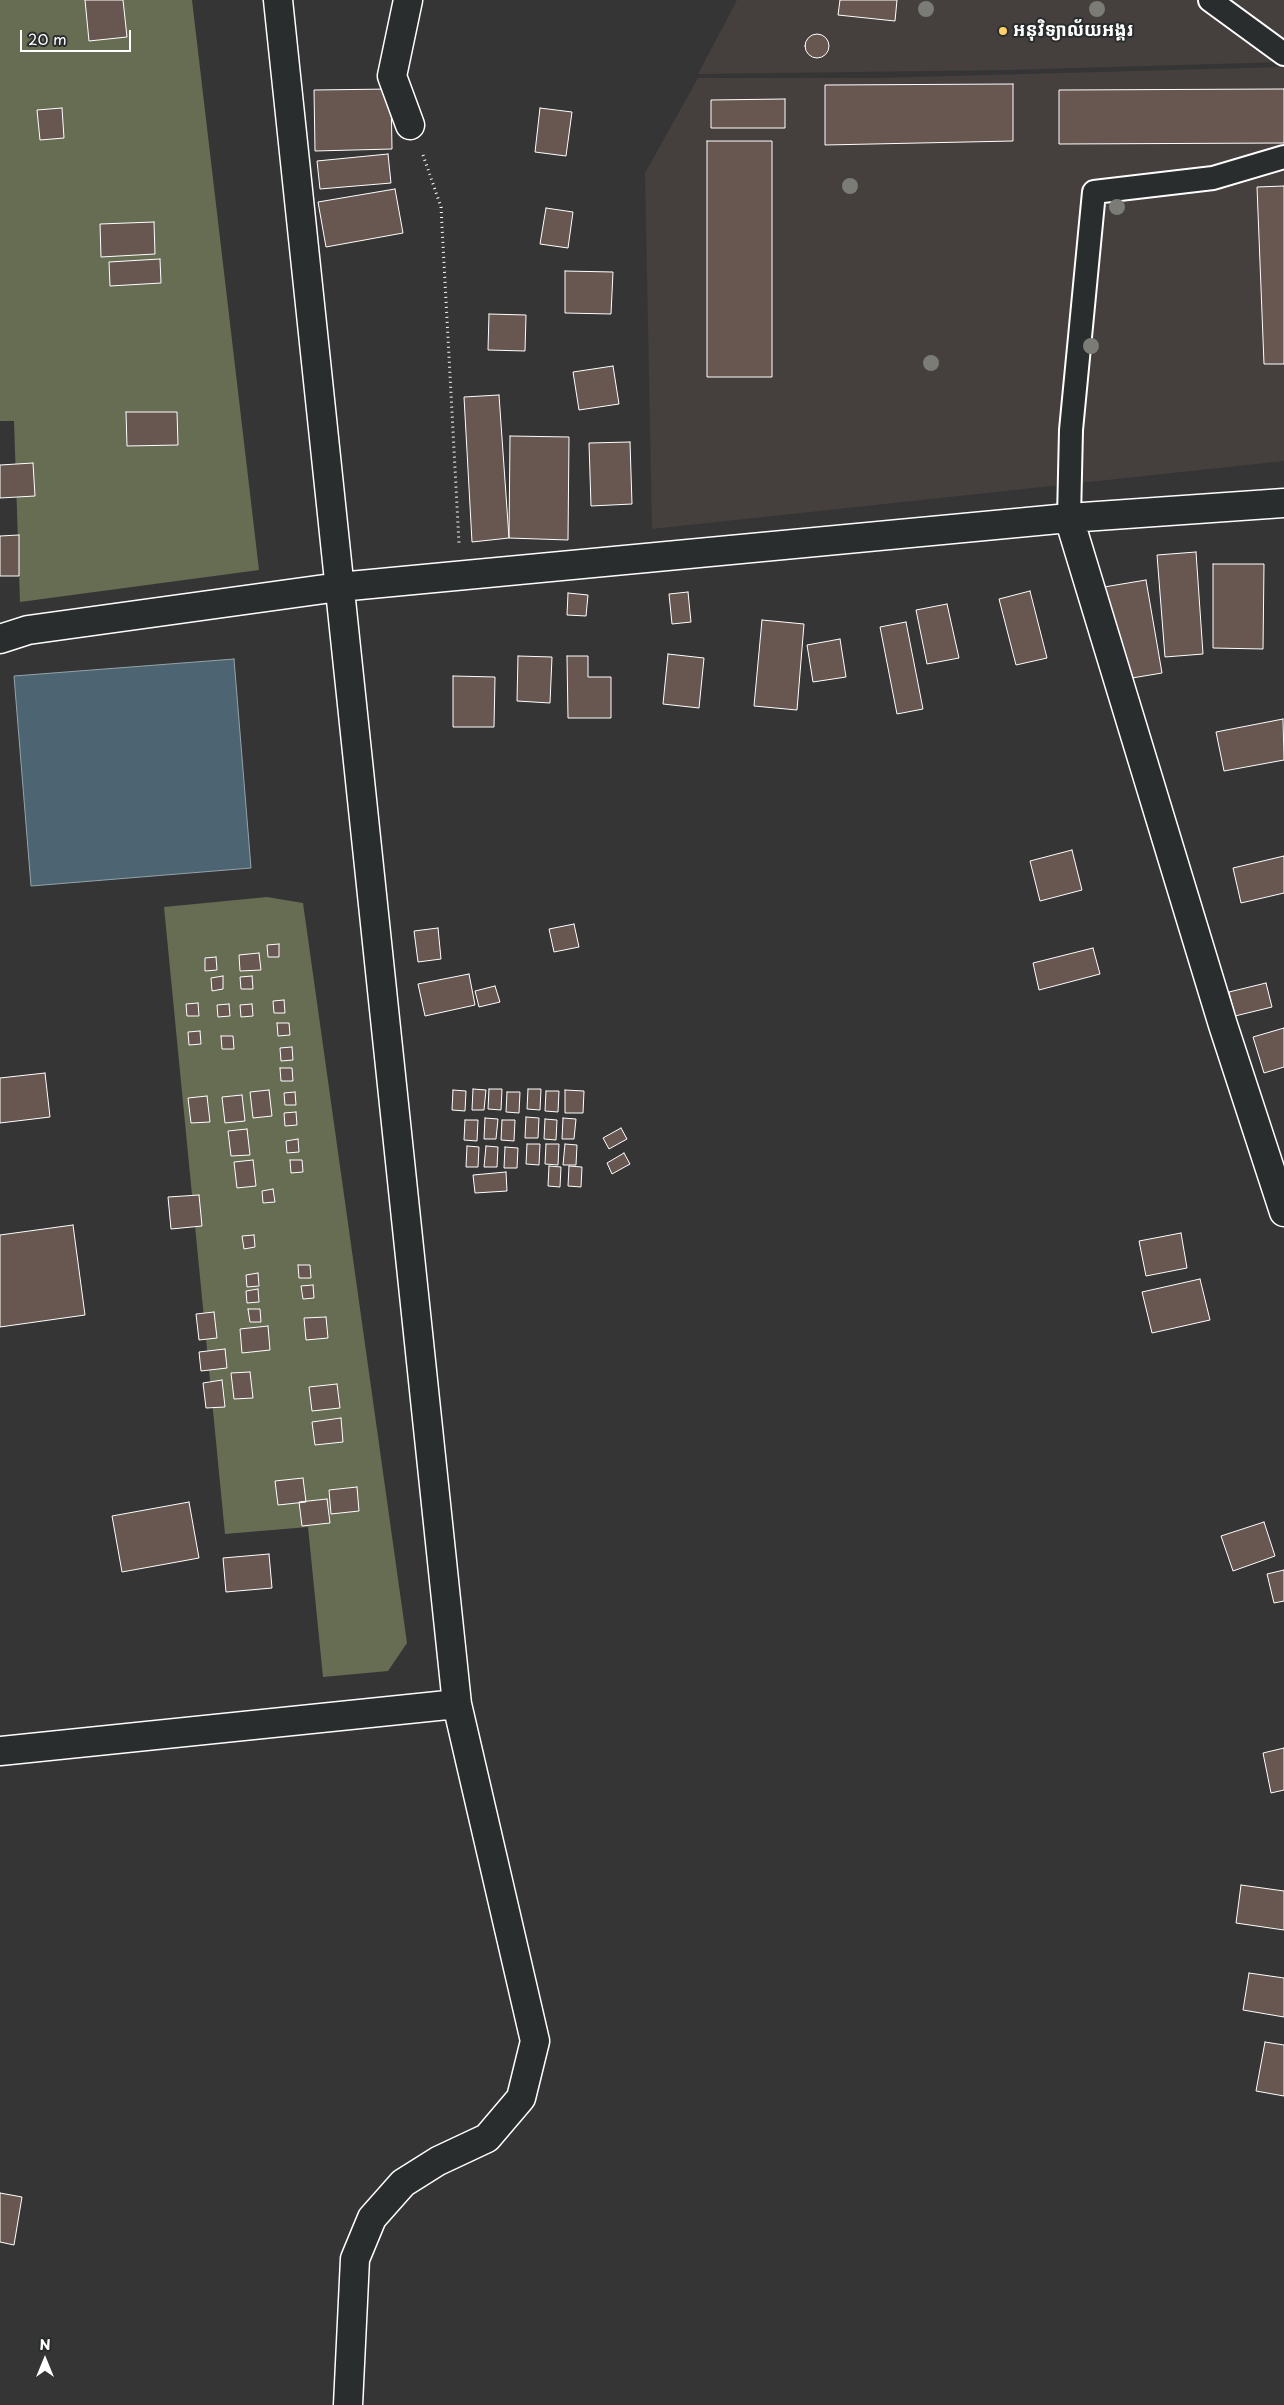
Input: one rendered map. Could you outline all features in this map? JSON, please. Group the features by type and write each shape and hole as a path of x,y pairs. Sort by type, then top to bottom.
{"street":[{"path":"278,0 457,1704 535,2041 521,2098 487,2138 438,2161 403,2183 372,2218 355,2258 348,2405"},
{"path":"408,0 392,76 410,125"},
{"path":"0,639 28,630 339,587 1069,518 1284,503"},
{"path":"1069,518 1220,1016 1284,1212"},
{"path":"0,1751 457,1704"}],"lane":[{"path":"1210,0 1284,54"},
{"path":"1069,518 1071,430 1094,192 1213,178 1284,157"}],"path":[{"path":"410,125 430,169 441,207 461,576"}],"shaded area":[{"name":"អនុវិទ្យាល័យអង្គរ","path":"737,0 1284,0 1284,62 1008,70 698,74"},
{"path":"1284,67 1284,461 652,529 645,173 698,78 878,78"}],"green space":[{"path":"0,0 192,0 259,570 20,602 14,421 0,421"},
{"path":"267,897 303,903 407,1643 388,1671 323,1677 308,1527 225,1534 164,907"}],"water":[{"path":"234,659 251,868 31,886 14,676"}],"building":[{"path":"85,0 123,0 127,37 89,41"},
{"path":"840,0 897,0 895,21 838,15"},
{"path":"817,34 826,37 829,46 826,55 817,58 808,55 805,46 808,37"},
{"path":"1013,84 1013,141 825,145 825,85"},
{"path":"391,89 392,149 315,151 314,90"},
{"path":"1284,89 1284,143 1059,144 1059,90"},
{"path":"785,99 785,128 711,128 711,100"},
{"path":"62,108 64,138 40,140 37,110"},
{"path":"540,108 572,112 566,156 535,152"},
{"path":"707,141 772,141 772,377 707,377"},
{"path":"388,154 391,183 320,189 317,161"},
{"path":"1284,186 1284,364 1264,364 1257,187"},
{"path":"395,189 403,233 326,247 318,202"},
{"path":"546,208 573,212 568,248 540,244"},
{"path":"154,222 155,254 101,257 100,224"},
{"path":"160,259 161,283 110,286 109,262"},
{"path":"565,271 613,272 611,314 565,313"},
{"path":"489,314 526,315 525,351 488,350"},
{"path":"613,366 619,404 579,410 573,372"},
{"path":"499,395 509,538 472,542 464,397"},
{"path":"126,412 177,412 178,445 127,446"},
{"path":"510,436 569,437 568,540 509,538"},
{"path":"630,442 632,504 591,506 589,443"},
{"path":"33,463 35,496 0,498 0,465"},
{"path":"19,535 19,576 0,576 0,536"},
{"path":"1196,552 1203,654 1165,657 1157,555"},
{"path":"1213,564 1264,564 1263,649 1213,648"},
{"path":"1146,580 1162,673 1120,680 1104,587"},
{"path":"1030,591 1047,658 1016,665 999,599"},
{"path":"688,592 691,622 672,624 669,594"},
{"path":"568,593 588,595 586,616 567,615"},
{"path":"947,604 959,658 927,664 916,610"},
{"path":"762,620 804,624 797,710 754,706"},
{"path":"906,622 923,709 897,714 880,627"},
{"path":"840,639 846,677 813,682 807,645"},
{"path":"668,654 704,658 699,708 663,704"},
{"path":"518,656 552,657 550,703 517,701"},
{"path":"567,656 588,656 588,677 611,677 611,718 568,718"},
{"path":"453,676 495,677 494,727 453,727"},
{"path":"1283,719 1284,760 1224,771 1216,732"},
{"path":"1072,850 1082,890 1040,901 1030,861"},
{"path":"1284,856 1284,893 1241,903 1233,868"},
{"path":"574,924 579,947 554,952 549,929"},
{"path":"438,928 441,959 418,962 414,931"},
{"path":"279,944 279,957 268,957 267,945"},
{"path":"1093,948 1100,974 1039,990 1033,963"},
{"path":"259,953 261,970 240,971 239,955"},
{"path":"216,957 217,970 205,971 205,958"},
{"path":"469,974 475,1005 425,1016 418,984"},
{"path":"223,976 223,989 212,991 211,978"},
{"path":"252,976 253,989 241,989 240,977"},
{"path":"1266,983 1272,1007 1235,1016 1229,992"},
{"path":"495,986 500,1002 479,1007 475,991"},
{"path":"284,1000 285,1013 274,1013 273,1001"},
{"path":"198,1003 199,1016 187,1016 186,1004"},
{"path":"229,1004 230,1016 218,1017 217,1005"},
{"path":"252,1004 253,1016 241,1017 240,1005"},
{"path":"277,1023 289,1023 290,1035 278,1036"},
{"path":"1284,1028 1284,1067 1264,1073 1253,1037"},
{"path":"200,1031 201,1044 189,1045 188,1032"},
{"path":"221,1036 233,1036 234,1049 222,1049"},
{"path":"292,1047 293,1060 281,1061 280,1048"},
{"path":"280,1068 292,1068 293,1081 281,1081"},
{"path":"45,1073 50,1117 0,1123 0,1078"},
{"path":"473,1089 486,1090 484,1110 472,1110"},
{"path":"489,1089 502,1089 501,1110 488,1109"},
{"path":"528,1089 541,1089 540,1110 527,1109"},
{"path":"269,1090 272,1116 253,1118 250,1092"},
{"path":"453,1090 466,1091 465,1111 452,1110"},
{"path":"565,1090 584,1091 583,1113 565,1113"},
{"path":"546,1091 559,1091 558,1112 545,1111"},
{"path":"295,1092 296,1105 285,1105 284,1093"},
{"path":"507,1092 520,1092 519,1113 506,1112"},
{"path":"242,1095 245,1121 225,1123 222,1097"},
{"path":"207,1096 210,1122 191,1123 188,1098"},
{"path":"296,1112 297,1125 285,1126 284,1113"},
{"path":"526,1117 539,1118 538,1138 525,1138"},
{"path":"485,1118 498,1119 496,1139 484,1139"},
{"path":"563,1118 576,1119 574,1139 562,1139"},
{"path":"545,1119 557,1120 556,1140 544,1139"},
{"path":"465,1120 478,1120 477,1141 464,1140"},
{"path":"502,1120 515,1120 514,1141 501,1140"},
{"path":"621,1128 627,1139 609,1149 603,1138"},
{"path":"247,1129 250,1155 231,1156 228,1131"},
{"path":"298,1139 299,1152 287,1153 286,1141"},
{"path":"527,1144 540,1144 539,1165 526,1164"},
{"path":"546,1144 559,1144 558,1165 545,1164"},
{"path":"565,1144 577,1145 576,1165 563,1165"},
{"path":"467,1146 479,1147 478,1167 466,1167"},
{"path":"486,1146 498,1147 497,1167 484,1167"},
{"path":"505,1147 518,1148 517,1168 504,1168"},
{"path":"624,1153 630,1164 612,1174 607,1163"},
{"path":"253,1160 256,1186 237,1188 234,1162"},
{"path":"290,1160 302,1160 303,1172 291,1173"},
{"path":"549,1166 561,1167 560,1187 548,1186"},
{"path":"569,1166 582,1167 581,1187 568,1186"},
{"path":"506,1172 507,1191 475,1193 473,1175"},
{"path":"273,1189 275,1202 263,1203 262,1191"},
{"path":"199,1195 202,1226 171,1229 168,1197"},
{"path":"73,1225 85,1315 0,1327 0,1235"},
{"path":"1181,1233 1187,1268 1146,1276 1139,1241"},
{"path":"254,1235 255,1247 244,1249 242,1236"},
{"path":"298,1265 310,1265 311,1278 299,1278"},
{"path":"258,1273 259,1286 247,1287 246,1275"},
{"path":"1200,1279 1210,1320 1152,1333 1142,1292"},
{"path":"313,1285 314,1298 303,1299 301,1286"},
{"path":"258,1289 259,1302 247,1303 246,1291"},
{"path":"248,1309 260,1309 261,1322 250,1322"},
{"path":"214,1312 217,1338 199,1340 196,1314"},
{"path":"326,1317 328,1338 306,1340 304,1318"},
{"path":"268,1326 270,1350 242,1353 240,1329"},
{"path":"225,1349 227,1368 201,1371 199,1352"},
{"path":"250,1372 253,1398 234,1399 231,1373"},
{"path":"222,1380 225,1407 206,1408 203,1383"},
{"path":"337,1384 340,1408 312,1411 309,1387"},
{"path":"341,1418 343,1442 315,1445 312,1422"},
{"path":"303,1478 306,1502 278,1505 275,1481"},
{"path":"357,1487 359,1511 331,1514 329,1490"},
{"path":"327,1499 330,1523 302,1526 299,1502"},
{"path":"189,1502 199,1558 122,1572 112,1516"},
{"path":"1264,1522 1275,1556 1233,1571 1221,1536"},
{"path":"269,1554 272,1588 226,1592 223,1558"},
{"path":"1284,1570 1284,1601 1274,1603 1267,1574"},
{"path":"1284,1748 1284,1790 1271,1793 1263,1753"},
{"path":"1241,1885 1284,1891 1284,1930 1236,1923"},
{"path":"1249,1973 1284,1978 1284,2017 1243,2010"},
{"path":"1265,2042 1284,2045 1284,2096 1256,2091"},
{"path":"0,2193 22,2197 14,2245 0,2242"}],"place":[{"name":"អនុវិទ្យាល័យអង្គរ","path":"1003,31"}]}
